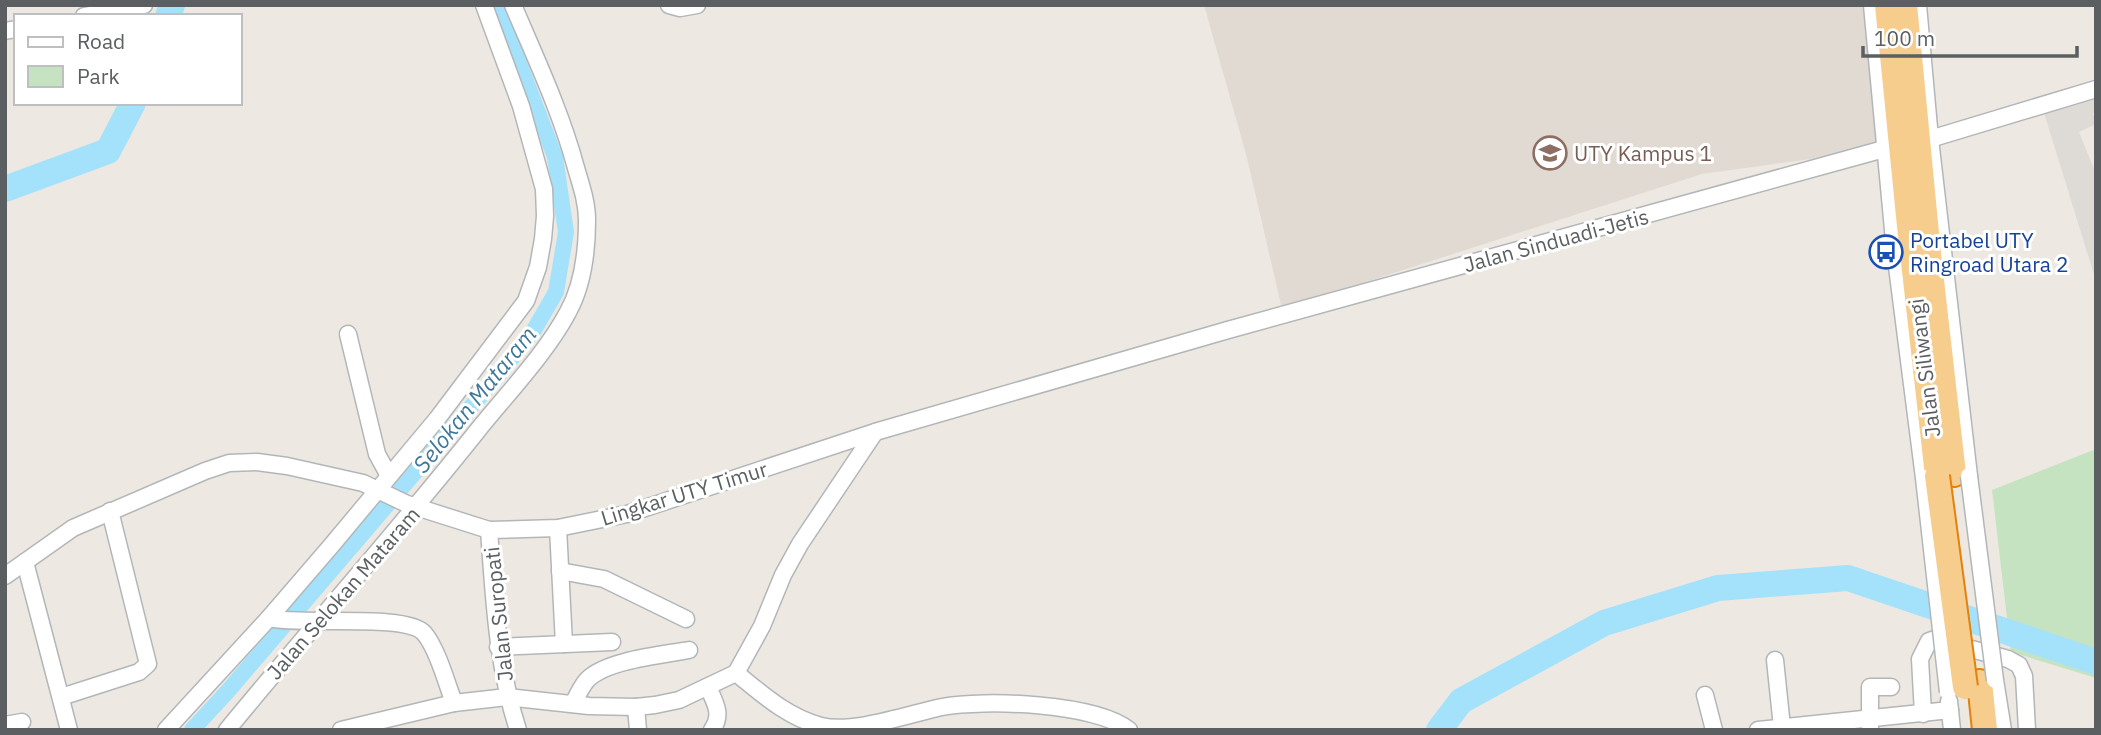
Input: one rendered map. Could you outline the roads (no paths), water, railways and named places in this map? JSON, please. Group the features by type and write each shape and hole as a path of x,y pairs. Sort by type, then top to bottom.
{"highway":[{"name":"Jalan Siliwangi","path":"1887,5 1932,436 1946,476 1972,685 1971,730"},
{"name":"Jalan Siliwangi","path":"1905,5 1953,406 1946,476"},
{"path":"1924,370 1914,401 1932,436"},
{"name":"Jalan Siliwangi","path":"1972,685 1985,730"}],"street":[{"path":"95,14 144,5"},
{"name":"Jalan Selokan Mataram","path":"166,730 273,619 379,491 526,301 538,267 545,216 544,189 521,106 484,5"},
{"name":"Jalan Selokan Mataram","path":"227,730 558,329 573,302 583,266 587,216 584,196 559,114 513,5"},
{"path":"669,5 680,8 697,5"},
{"path":"1872,5 1884,149 1914,401 1946,476"},
{"path":"1918,5 1953,406"},
{"path":"1930,139 2096,89"},
{"name":"Jalan Sinduadi-Jetis","path":"1228,330 1884,149"},
{"name":"Lingkar UTY Timur","path":"5,576 73,528 229,463 257,462 287,466 363,483 412,505 489,530 558,528 659,505 876,432 1228,330"},
{"path":"348,334 377,454 390,475"},
{"path":"341,730 454,704 507,697 636,707 668,704 736,673 762,626 783,575 800,544 876,432"},
{"path":"61,697 139,672 148,664 110,511"},
{"path":"558,528 564,644"},
{"name":"Jalan Suropati","path":"489,530 498,647 507,697 518,730"},
{"path":"25,562 69,730"},
{"path":"560,571 604,579 686,619"},
{"path":"273,619 376,622 414,626 424,633 428,640 454,704"},
{"path":"1923,713 1920,659 1929,641 1935,639 2008,659 2019,665 2024,676 2027,730"},
{"path":"498,647 612,642"},
{"path":"573,704 585,682 593,675 618,664 689,650"},
{"path":"1775,660 1782,727"},
{"path":"736,673 779,708 821,726 840,728 874,723 967,703 1045,706 1108,717 1129,730"},
{"path":"1758,730 1870,724 1950,710 1972,685 2003,730"},
{"path":"708,687 719,711 718,721 712,730"},
{"path":"1870,724 1870,687 1891,687"},
{"path":"1705,695 1714,730"},
{"path":"636,707 638,730"},
{"path":"1950,710 1952,730"},
{"path":"5,726 22,722"}],"waterway":[{"path":"169,14 172,5"},
{"name":"Selokan Mataram","path":"192,730 500,373 534,330 556,292 566,232 555,157 497,5"},
{"path":"5,189 108,151 132,105"},
{"path":"1439,730 1461,701 1604,623 1718,588 1848,578 2096,662"}],"place":[{"name":"UTY Kampus 1","path":"1550,153"},
{"name":"Portabel UTY Ringroad Utara 2","path":"1886,252"}]}
